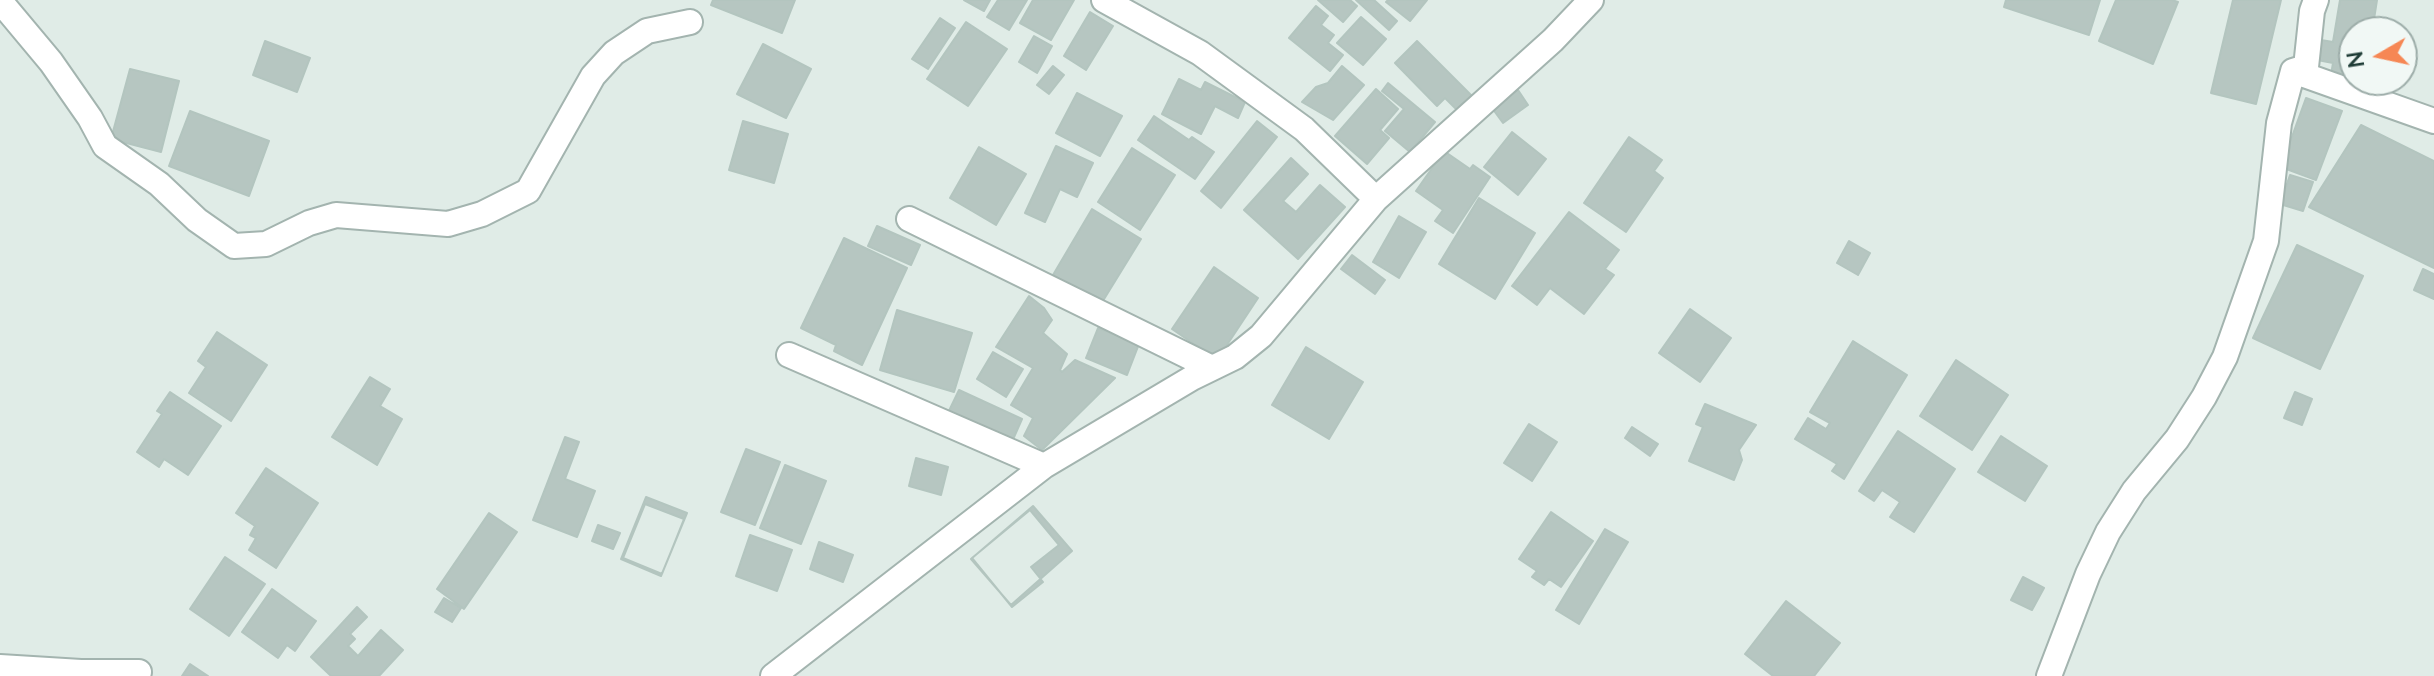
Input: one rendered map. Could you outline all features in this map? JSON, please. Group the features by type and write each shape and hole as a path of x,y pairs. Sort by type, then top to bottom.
{"street":[{"path":"1104,0 1200,53 1304,129 1376,199"},
{"path":"773,676 1044,466 1235,357 1261,336 1376,199 1553,40 1591,0"},
{"path":"2293,71 2306,67 2316,0"},
{"path":"0,1 51,62 90,118 105,146 159,184 197,220 234,246 266,244 309,223 336,215 448,224 482,214 528,191 593,76 614,53 647,31 690,22"},
{"path":"2293,71 2434,121"},
{"path":"2049,676 2088,574 2108,532 2134,491 2177,439 2225,357 2266,241 2279,123 2293,71"},
{"path":"909,219 1212,368"},
{"path":"789,355 1044,466"},
{"path":"0,667 139,672"}],"building":[{"path":"713,0 795,0 782,33 711,5"},
{"path":"964,0 990,0 984,11"},
{"path":"998,0 1027,0 1009,30 987,17"},
{"path":"1033,0 1074,0 1051,40 1020,23"},
{"path":"1318,0 1350,0 1357,6 1343,22"},
{"path":"1356,0 1374,0 1397,21 1389,30"},
{"path":"1427,0 1410,21 1386,2"},
{"path":"2006,0 2100,0 2089,35 2004,7"},
{"path":"2116,0 2178,2 2153,64 2099,41"},
{"path":"2233,0 2281,0 2256,104 2211,93"},
{"path":"2340,0 2377,0 2374,16 2338,16 2338,76 2331,75 2333,63 2312,59 2315,39 2333,42"},
{"path":"1316,6 1328,16 1321,25 1334,35 1328,43 1343,55 1330,71 1289,38"},
{"path":"1090,12 1113,26 1086,70 1064,56"},
{"path":"1361,17 1386,39 1363,65 1337,43"},
{"path":"940,18 955,28 928,69 912,59"},
{"path":"966,22 1007,49 968,106 927,79"},
{"path":"1034,36 1052,46 1037,73 1019,62"},
{"path":"265,41 310,58 297,92 253,75"},
{"path":"1417,41 1472,96 1458,111 1445,98 1437,106 1395,63"},
{"path":"763,44 811,69 786,118 737,94"},
{"path":"1053,66 1064,75 1049,94 1037,85"},
{"path":"1342,66 1364,85 1333,120 1302,102 1316,87 1328,83"},
{"path":"130,69 179,81 161,152 111,139"},
{"path":"1179,79 1201,90 1205,82 1245,102 1238,118 1215,106 1201,134 1162,114"},
{"path":"1388,83 1435,122 1410,152 1385,131 1404,109 1382,91"},
{"path":"1376,89 1398,109 1380,130 1389,138 1367,164 1335,136"},
{"path":"1518,90 1528,105 1503,123 1492,108"},
{"path":"1077,93 1122,116 1100,156 1056,133"},
{"path":"2306,98 2342,111 2316,180 2281,167"},
{"path":"190,111 269,141 249,196 169,166"},
{"path":"1154,116 1189,140 1192,137 1214,152 1195,179 1138,140"},
{"path":"743,121 788,134 774,183 729,170"},
{"path":"1257,121 1277,137 1221,208 1201,191"},
{"path":"2361,125 2434,161 2434,268 2309,207"},
{"path":"1512,132 1546,159 1518,195 1484,167"},
{"path":"1629,137 1662,160 1654,171 1663,178 1626,232 1584,203"},
{"path":"1056,146 1093,163 1077,197 1060,189 1045,222 1025,213"},
{"path":"979,147 1026,174 996,225 950,198"},
{"path":"1132,148 1175,175 1140,230 1098,202"},
{"path":"1444,151 1470,169 1473,165 1490,177 1453,233 1435,221 1443,210 1416,191"},
{"path":"1291,158 1308,174 1283,201 1296,212 1320,185 1345,207 1298,259 1244,210"},
{"path":"2290,175 2313,182 2303,211 2280,204"},
{"path":"1479,198 1535,233 1495,299 1439,264"},
{"path":"1092,209 1141,239 1101,304 1053,275"},
{"path":"1569,212 1619,250 1605,269 1614,275 1584,314 1550,288 1537,305 1512,286"},
{"path":"1399,216 1426,232 1399,278 1373,262"},
{"path":"877,226 920,245 911,265 868,246"},
{"path":"844,238 907,268 862,365 834,351 836,345 801,328"},
{"path":"1849,241 1870,253 1858,275 1837,263"},
{"path":"2297,245 2363,276 2320,369 2253,338"},
{"path":"1352,255 1385,280 1375,294 1341,269"},
{"path":"1214,267 1258,298 1217,360 1172,329"},
{"path":"2423,269 2434,274 2434,299 2414,290"},
{"path":"1029,296 1044,308 1052,320 1043,333 1067,354 1060,370 1062,372 1075,360 1115,378 1042,450 1024,436 1033,418 1011,405 1033,368 996,347"},
{"path":"1690,309 1731,338 1700,382 1659,353"},
{"path":"897,310 972,333 954,392 880,370"},
{"path":"1098,328 1139,344 1127,375 1086,358"},
{"path":"217,332 267,365 231,421 189,393 206,367 198,361"},
{"path":"1853,341 1907,375 1844,479 1832,471 1837,464 1795,439 1808,418 1826,429 1830,423 1810,412"},
{"path":"1306,347 1363,382 1329,439 1272,405"},
{"path":"993,352 1023,369 1006,397 977,379"},
{"path":"1956,360 2008,395 1972,450 1920,416"},
{"path":"370,377 390,389 380,406 402,419 377,465 332,437"},
{"path":"959,390 1022,419 1011,444 947,415"},
{"path":"170,392 221,426 188,475 164,459 159,467 137,452 162,414 157,411"},
{"path":"2295,392 2312,399 2302,425 2284,418"},
{"path":"1705,404 1756,425 1739,450 1742,460 1734,480 1689,461 1703,427 1696,424"},
{"path":"1529,424 1557,442 1532,481 1504,463"},
{"path":"1632,427 1658,444 1650,456 1625,438"},
{"path":"1898,431 1955,469 1914,532 1890,517 1900,502 1882,490 1874,501 1859,491"},
{"path":"2001,436 2047,466 2025,501 1978,472"},
{"path":"565,437 579,442 565,479 595,491 577,537 533,520"},
{"path":"746,449 780,462 755,525 721,512"},
{"path":"916,458 948,467 941,495 909,486"},
{"path":"785,465 826,481 801,544 760,528"},
{"path":"266,468 318,503 276,568 249,550 256,538 250,535 255,526 236,513"},
{"path":"646,497 687,513 661,576 621,559"},
{"path":"645,504 684,519 662,574 623,558"},
{"path":"1033,506 1072,551 1011,605 971,559"},
{"path":"1030,510 1059,545 1031,567 1043,582 1012,607 972,558"},
{"path":"1551,512 1593,541 1561,587 1549,579 1544,585 1532,577 1537,571 1519,559"},
{"path":"489,513 517,532 464,609 437,589"},
{"path":"598,525 620,533 613,549 592,541"},
{"path":"1605,529 1628,542 1579,624 1556,610"},
{"path":"750,535 792,550 777,591 736,576"},
{"path":"819,542 853,555 843,582 810,569"},
{"path":"225,557 265,584 229,636 190,609"},
{"path":"2023,577 2044,588 2032,610 2011,600"},
{"path":"272,589 316,621 295,651 287,645 278,658 242,632"},
{"path":"444,598 461,608 452,622 435,612"},
{"path":"1786,601 1840,643 1814,676 1773,676 1745,654"},
{"path":"357,607 367,617 350,634 355,639 348,646 358,656 381,630 403,650 379,676 331,676 311,657"},
{"path":"190,664 208,676 182,676"}]}
